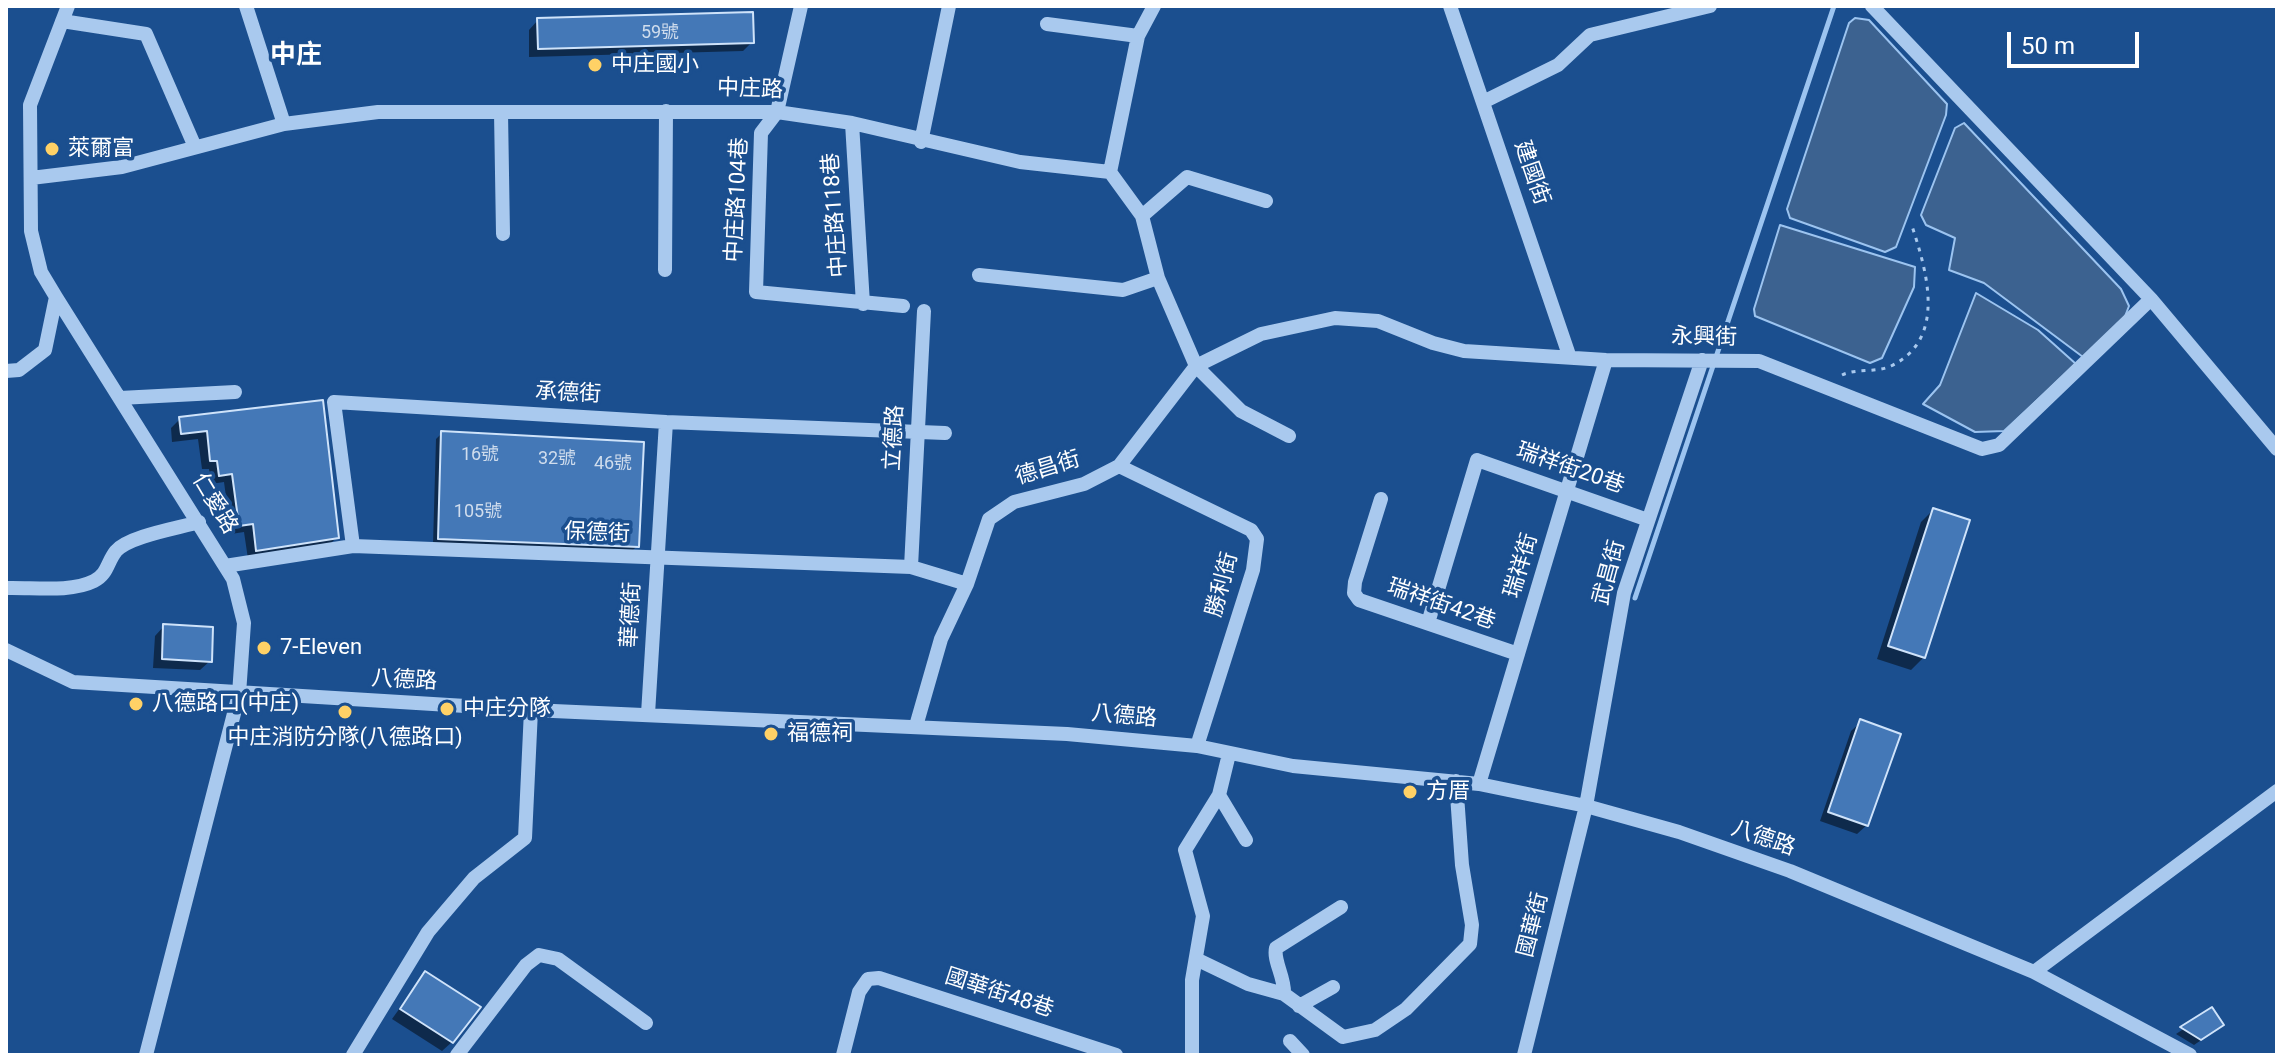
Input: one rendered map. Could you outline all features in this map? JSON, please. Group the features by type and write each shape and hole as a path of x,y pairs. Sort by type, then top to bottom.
{"street":[{"name":"仁愛路","path":"68,6 30,105 34,253 56,297 233,579 244,623 239,694 146,1055"},
{"path":"246,6 284,124"},
{"path":"777,112 801,6"},
{"path":"921,142 949,6"},
{"path":"1154,6 1138,36 1110,172 1142,216 1158,278 1196,366 1241,411 1289,436"},
{"name":"建國街","path":"1450,6 1569,355"},
{"path":"1483,102 1558,65 1590,35 1710,6"},
{"path":"1872,6 2151,299 2277,449"},
{"path":"62,21 146,34 195,147"},
{"path":"1047,24 1138,36"},
{"path":"665,270 666,111"},
{"name":"中庄路","path":"31,178 122,167 284,124 378,112 777,112 852,123 921,142 1020,162 1110,172"},
{"path":"501,112 503,234"},
{"name":"中庄路104巷","path":"777,112 761,133 756,292 903,306"},
{"name":"中庄路118巷","path":"852,123 863,304"},
{"path":"1142,216 1187,177 1266,201"},
{"path":"979,275 1123,290 1158,278"},
{"path":"6,371 19,370 45,350 56,297"},
{"name":"永興街","path":"1196,366 1261,334 1335,318 1378,321 1433,343 1464,351 1569,355 1606,360 1759,361 1982,449 1999,445 2151,299"},
{"name":"立德路","path":"911,567 924,311"},
{"name":"瑞祥街","path":"1479,784 1606,360"},
{"name":"武昌街","path":"1586,806 1624,593 1648,520 1711,360"},
{"name":"德昌街","path":"916,726 941,639 967,584 989,519 1014,502 1084,484 1119,466 1196,366"},
{"path":"120,398 235,392"},
{"name":"承德街","path":"353,546 334,402 666,422 945,433"},
{"name":"華德街","path":"648,714 666,422"},
{"name":"瑞祥街20巷","path":"1428,623 1477,460 1648,520"},
{"name":"勝利街","path":"1119,466 1251,530 1257,539 1253,570 1197,746"},
{"name":"瑞祥街42巷","path":"1381,499 1354,593 1359,600 1518,654"},
{"path":"6,588 77,586 95,581 107,572 116,551 137,540 199,522"},
{"name":"保德街","path":"225,566 353,546 911,567 967,584"},
{"name":"八德路","path":"6,650 73,682 531,710 916,726 1197,746 1293,766 1479,784 1586,806 1679,832 1790,871 2034,972 2190,1055"},
{"path":"353,1055 428,932 474,878 525,838 531,710"},
{"path":"1192,1055 1192,980 1203,916 1185,850 1219,795 1229,754"},
{"path":"1196,959 1248,984 1284,994 1343,1037 1375,1030 1406,1009 1463,955 1470,944 1472,925 1462,865 1456,781"},
{"path":"2034,972 2277,791"},
{"path":"1219,795 1246,840"},
{"name":"國華街","path":"1524,1055 1586,806"},
{"path":"1284,994 1284,979 1275,960 1276,948 1341,907"},
{"path":"457,1055 526,965 539,955 558,959 646,1023"},
{"name":"國華街48巷","path":"843,1055 859,992 868,979 879,978 1116,1055"},
{"path":"1299,1006 1333,987"},
{"path":"1290,1041 1303,1055"}],"path":[{"path":"1820,386 1848,372 1890,366 1919,343 1930,307 1926,269 1912,226"}],"water":[{"path":"1855,18 1869,20 1947,104 1946,115 1896,247 1885,252 1790,218 1787,209 1849,23"},
{"path":"1964,123 2121,289 2129,306 2124,319 2083,357 1984,283 1949,270 1955,238 1926,225 1921,215 1955,128"},
{"path":"1780,225 1915,267 1914,287 1882,358 1870,363 1755,316 1754,309"},
{"path":"1976,293 2038,330 2076,364 2004,431 1975,432 1923,404 1940,385"}],"building":[{"path":"753,12 754,43 538,49 537,18"},
{"path":"323,400 339,538 256,551 253,524 239,526 232,474 219,476 217,461 210,461 207,431 181,434 179,417"},
{"path":"441,431 644,442 639,547 438,539"},
{"path":"1933,508 1970,520 1925,658 1888,646"},
{"path":"163,624 213,627 212,662 162,659"},
{"path":"1860,719 1901,734 1868,826 1828,812"},
{"path":"425,971 481,1007 453,1043 400,1009"},
{"path":"2212,1007 2224,1025 2201,1040 2180,1027"}],"waterway":[{"path":"1635,598 1834,6"}],"place":[{"name":"中庄國小","path":"595,65"},
{"name":"萊爾富","path":"52,149"},
{"name":"7-Eleven","path":"264,648"},
{"name":"八德路口(中庄)","path":"136,704"},
{"name":"中庄分隊","path":"447,709"},
{"name":"中庄消防分隊(八德路口)","path":"345,712"},
{"name":"福德祠","path":"771,734"},
{"name":"方厝","path":"1410,792"}],"district":[{"name":"中庄","path":"296,56"}]}
